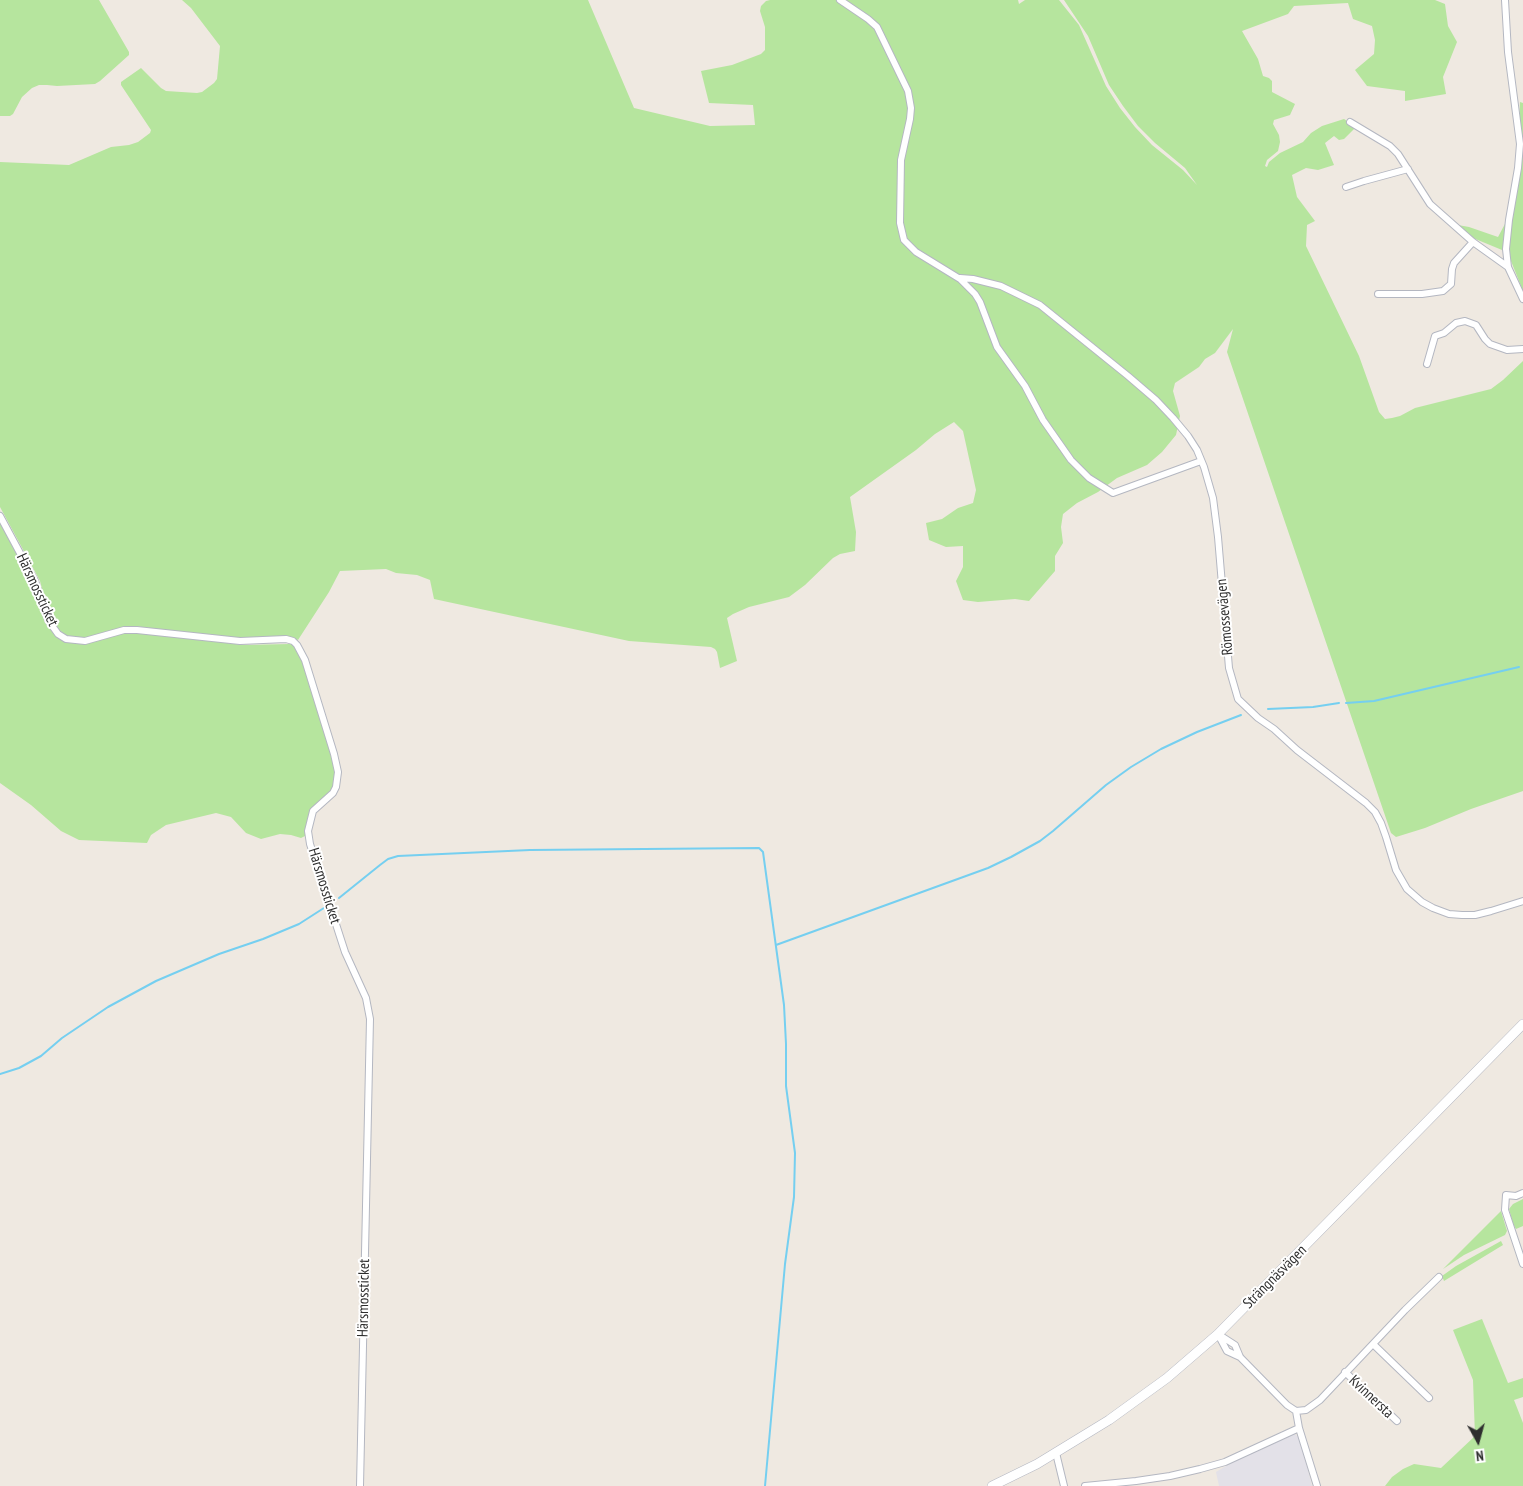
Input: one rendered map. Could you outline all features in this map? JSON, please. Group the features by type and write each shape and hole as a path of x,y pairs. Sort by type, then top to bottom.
{"main road":[{"name":"Strängnäsvägen","path":"992,1486 1056,1453 1108,1420 1167,1378 1218,1334 1523,1024"}],"street":[{"path":"840,0 868,18 878,27 908,91 911,108 910,119 901,160 900,223 904,240 916,252 960,278 975,294 980,302 997,347 1025,386 1043,420 1071,460 1090,478 1114,493 1201,461"},
{"path":"1505,0 1508,52 1520,144 1518,168 1506,238 1508,267 1523,299"},
{"path":"1350,122 1390,146 1398,154 1430,204 1473,242 1508,267"},
{"path":"1346,187 1364,180 1408,169"},
{"path":"1378,294 1436,293 1442,291 1451,284 1454,263 1473,242"},
{"name":"Römossevägen","path":"960,278 973,279 1001,286 1022,295 1047,310 1156,400 1188,436 1201,461 1213,498 1229,668 1238,699 1258,718 1375,812 1381,823 1396,870 1407,889 1422,902 1441,911 1462,916 1475,915 1523,901"},
{"path":"1427,364 1435,336 1444,333 1456,323 1465,321 1476,325 1484,339 1490,344 1507,350 1523,349"},
{"name":"Härsmossticket","path":"0,516 39,589 44,612 48,620 58,634 66,639 95,640 124,630 137,630 240,641 286,639 297,645 305,660 338,772 338,780 333,793 313,811 308,831 310,844 345,952 366,998 370,1019 360,1486"},
{"path":"1523,1193 1516,1196 1506,1195 1505,1210 1523,1264"},
{"path":"1296,1412 1306,1410 1314,1405 1404,1310 1439,1277"},
{"path":"1218,1334 1227,1351 1240,1357 1296,1412 1317,1486"},
{"path":"1373,1344 1429,1398"},
{"name":"Kvinnersta","path":"1345,1372 1397,1421"},
{"path":"1085,1486 1136,1481 1194,1471 1225,1462 1299,1428"},
{"path":"1056,1453 1064,1486"}],"shaded area":[{"path":"1295,1434 1300,1439 1312,1486 1219,1486 1216,1472 1236,1460"}],"green space":[{"path":"0,0 99,0 129,55 95,84 39,85 32,88 22,97 13,114 10,116 0,116"},
{"path":"182,0 588,0 634,108 710,126 755,125 753,105 709,103 701,71 732,65 761,54 765,50 765,27 760,11 761,6 766,1 1018,0 1019,4 1025,0 1059,0 1079,25 1106,86 1120,108 1152,145 1183,170 1197,185 1185,168 1138,126 1123,106 1109,85 1088,36 1064,0 1435,0 1445,4 1448,26 1457,42 1443,77 1446,94 1405,101 1405,91 1367,86 1355,70 1374,54 1375,40 1372,26 1353,19 1348,3 1294,6 1288,14 1242,31 1258,59 1263,76 1272,81 1272,92 1295,104 1290,115 1274,120 1273,124 1279,135 1280,142 1278,151 1267,160 1265,166 1267,167 1269,162 1280,153 1303,142 1311,133 1322,126 1344,119 1356,127 1344,139 1339,140 1334,136 1325,143 1334,165 1318,170 1306,168 1292,175 1297,197 1315,221 1307,225 1306,246 1359,356 1379,412 1385,419 1392,418 1415,408 1491,389 1523,361 1523,791 1471,809 1425,828 1396,837 1391,833 1227,352 1233,329 1215,353 1205,359 1199,367 1175,383 1173,391 1180,416 1176,435 1162,452 1147,465 1117,478 1063,514 1061,527 1063,543 1055,556 1055,571 1029,601 1015,599 978,602 963,600 956,581 963,567 963,546 946,547 929,540 926,523 942,519 958,508 973,503 976,490 963,431 954,422 850,497 856,532 855,551 840,554 833,558 805,585 789,597 749,607 727,618 737,661 720,668 717,652 711,647 629,641 434,599 430,580 417,575 396,573 386,569 340,571 329,592 298,640 292,637 242,639 133,626 99,636 77,639 67,636 50,620 40,581 0,507 0,162 69,165 111,147 138,142 150,133 151,130 121,85 121,82 141,68 166,91 197,93 202,92 214,83 217,79 220,46 191,8"},
{"path":"1520,102 1523,103 1523,291 1509,256 1502,250 1473,238 1458,225 1498,237 1506,222 1517,171"},
{"path":"0,515 29,568 48,623 74,643 133,631 243,645 295,645 300,652 337,770 334,788 314,807 307,835 301,838 280,834 261,839 246,833 231,817 216,813 166,825 151,835 147,843 79,840 61,831 31,805 0,783"},
{"path":"1523,1199 1523,1226 1516,1229 1509,1209 1513,1204"},
{"path":"1501,1211 1507,1231 1505,1235 1464,1255 1443,1269"},
{"path":"1501,1241 1503,1245 1444,1281 1442,1276 1456,1266"},
{"path":"1482,1319 1508,1383 1523,1378 1523,1397 1514,1400 1523,1423 1523,1486 1385,1486 1392,1477 1414,1464 1441,1468 1475,1436 1473,1380 1453,1330"}],"waterway":[{"path":"1346,703 1374,701 1519,667"},
{"path":"1268,709 1313,707 1339,703"},
{"path":"776,945 988,868 1011,857 1040,841 1106,785 1131,767 1161,749 1197,732 1241,715"},
{"path":"339,898 388,859 398,856 530,850 759,848 763,852 784,1005 786,1086 795,1153 794,1197 785,1264 765,1486"},
{"path":"0,1074 19,1068 41,1056 62,1038 108,1007 156,981 219,954 299,924 327,906"}]}
